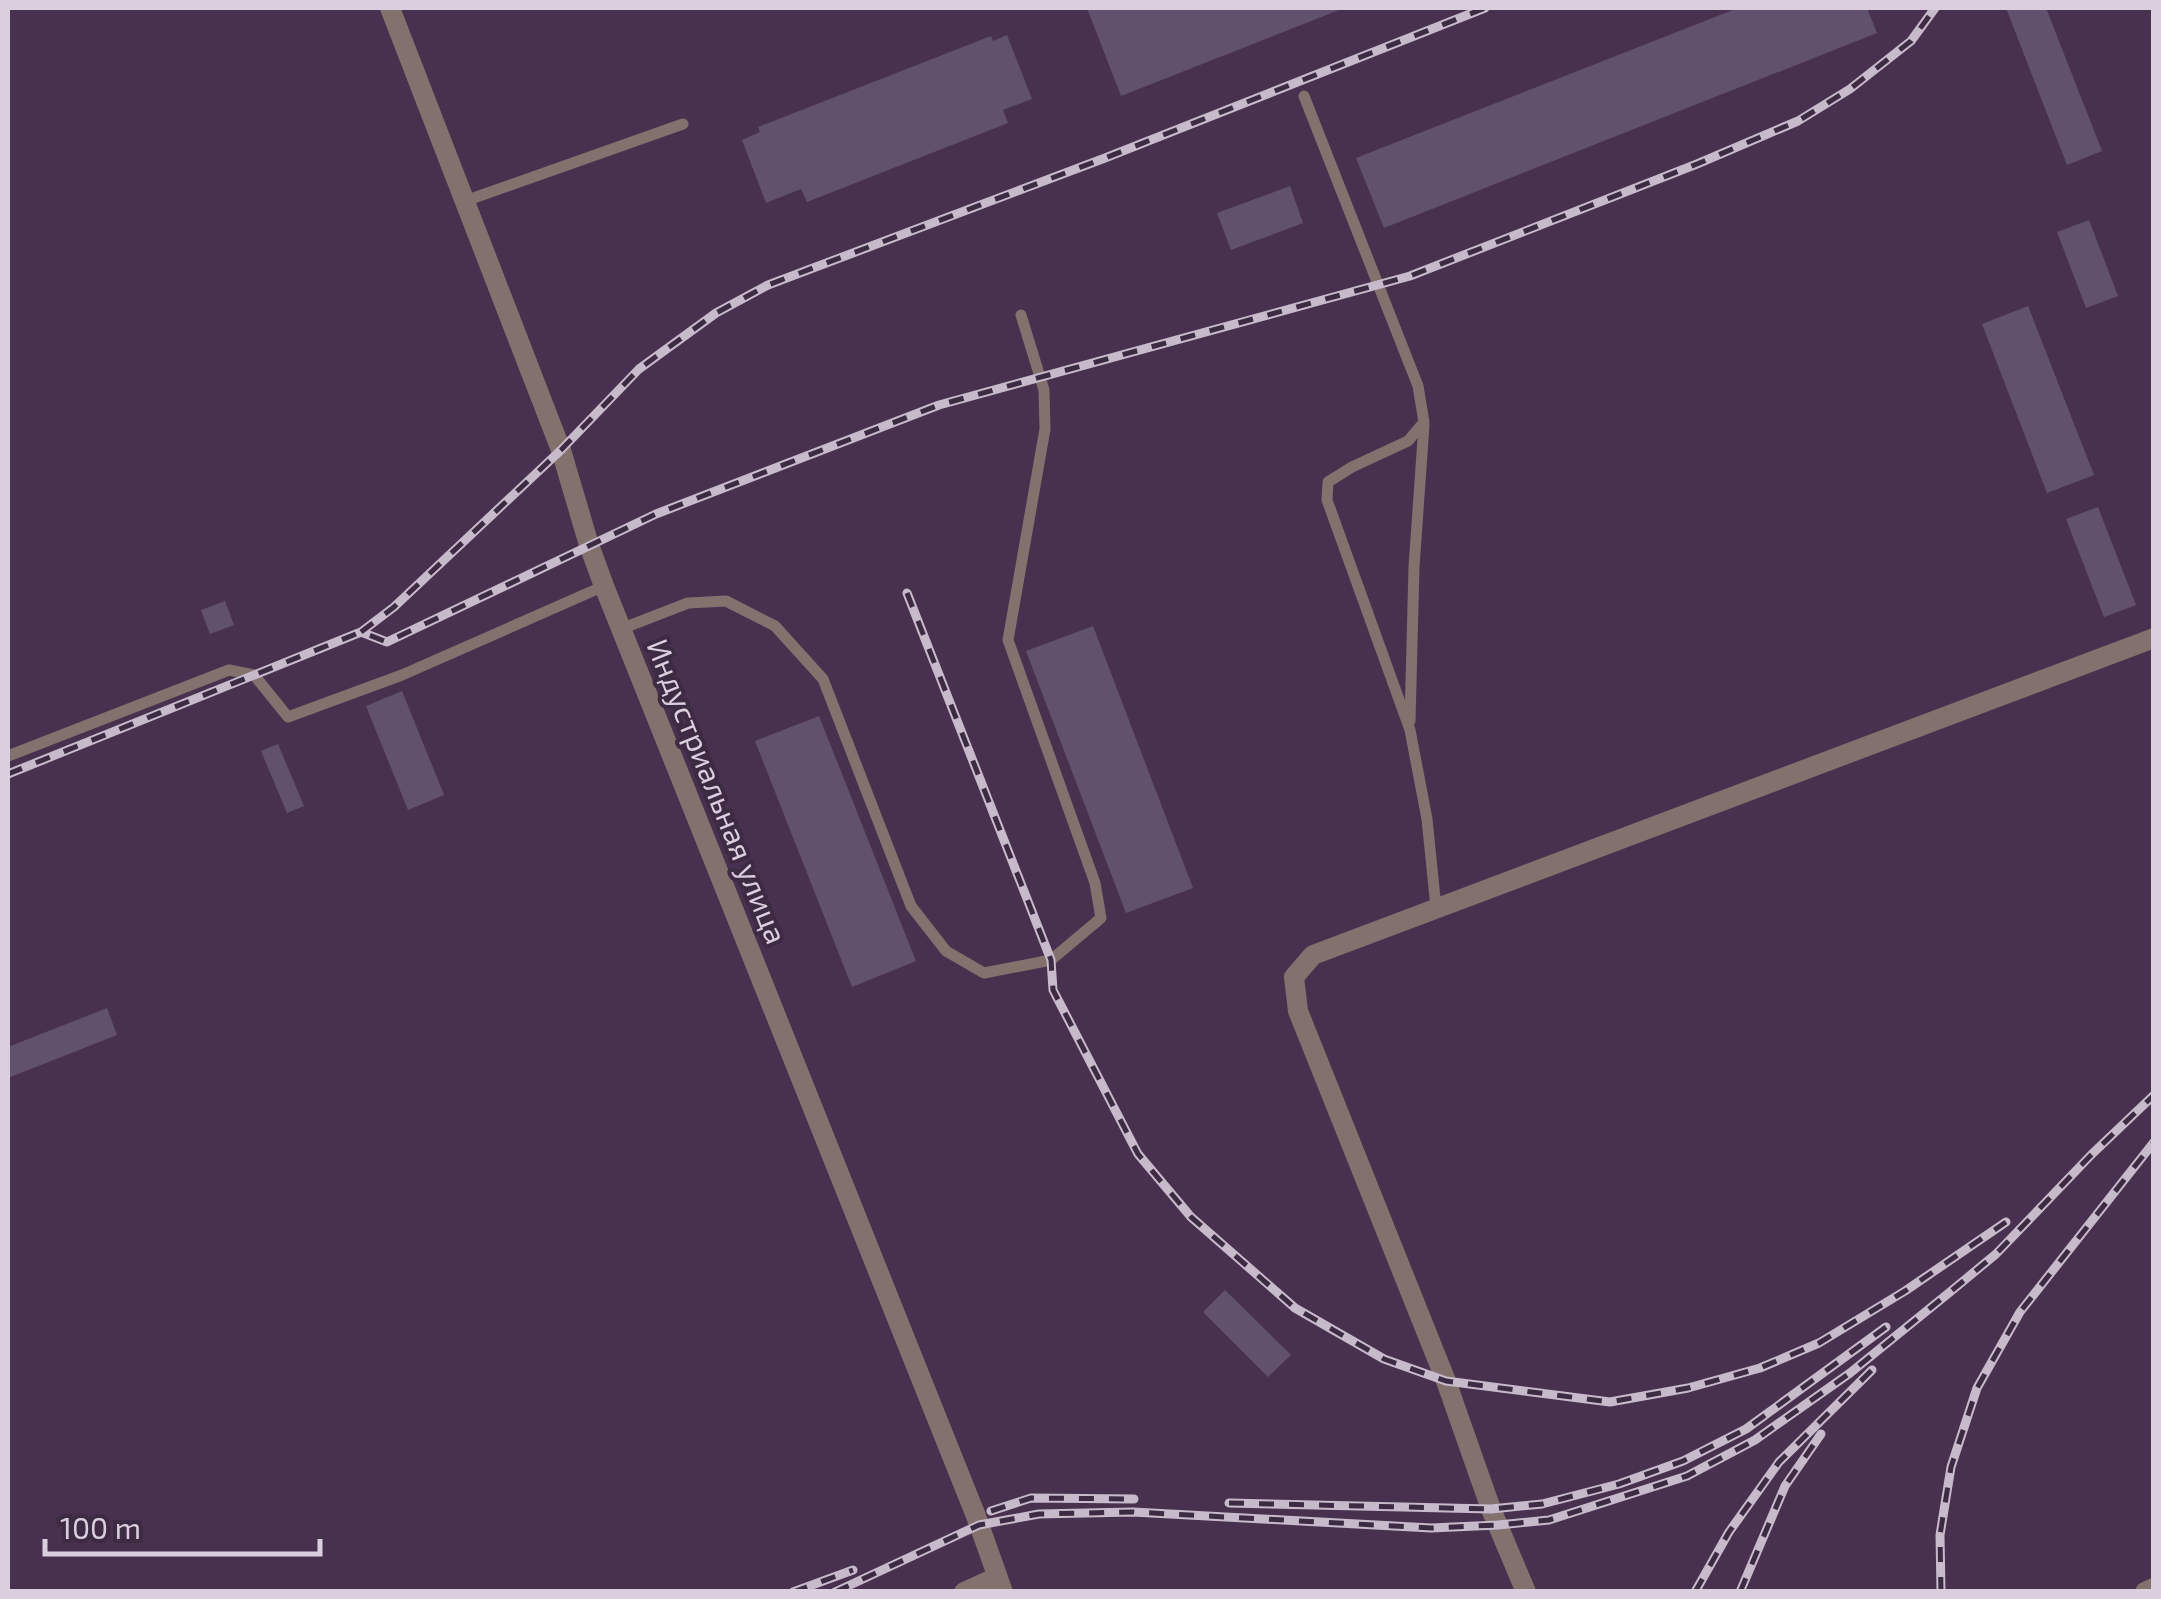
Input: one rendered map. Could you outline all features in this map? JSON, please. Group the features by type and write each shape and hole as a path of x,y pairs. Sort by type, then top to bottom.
{"street":[{"name":"Индустриальная улица","path":"390,8 562,450 604,586 1000,1584"},
{"path":"1526,1592 1298,1011 1294,978 1313,955 2154,638"},
{"path":"964,1592 1000,1584"},
{"path":"2145,1592 2154,1588"}],"lane":[{"path":"1304,96 1412,369 1424,422 1414,567 1410,730"},
{"path":"465,201 683,124"},
{"path":"622,629 688,603 726,601 775,626 823,679 910,906 946,951 984,973 1051,960 1069,947 1100,918 1095,883 1008,640 1045,429 1044,390 1021,316"},
{"path":"1424,422 1408,442 1328,482 1327,500 1410,730 1427,820 1436,908"},
{"path":"8,756 229,670 254,675 288,717 402,675 604,586"}],"shaded area":[{"path":"8,8 2153,8 2153,1591 8,1592"}],"building":[{"path":"1087,8 1344,8 1121,96"},
{"path":"1738,8 1867,8 1877,33 1384,228 1356,158"},
{"path":"2006,8 2046,8 2102,151 2067,165"},
{"path":"1007,35 1032,99 1003,110 1008,123 807,202 801,189 766,203 742,140 760,132 758,127 991,36 993,41"},
{"path":"1290,186 1303,223 1231,250 1217,213"},
{"path":"2089,220 2118,296 2086,308 2057,232"},
{"path":"2028,306 2094,475 2047,493 1982,324"},
{"path":"2098,507 2136,605 2104,617 2066,519"},
{"path":"225,601 234,625 210,634 201,610"},
{"path":"1093,626 1193,888 1126,913 1026,651"},
{"path":"402,691 444,795 408,810 366,706"},
{"path":"819,716 916,961 852,987 755,741"},
{"path":"278,744 304,806 287,813 261,751"},
{"path":"107,1008 117,1035 8,1078 8,1047"},
{"path":"1225,1290 1291,1355 1268,1377 1203,1312"}],"railway":[{"path":"361,632 394,607 561,450 639,369 716,313 768,285 1485,8"},
{"path":"8,774 361,632 387,642 656,514 939,405 1410,276 1697,164 1798,121 1850,89 1911,41 1935,8"},
{"path":"907,593 1051,960 1053,990 1138,1154 1191,1217 1295,1308 1384,1359 1446,1381 1610,1402 1688,1388 1760,1368 1819,1343 1905,1291 2006,1222"},
{"path":"835,1592 979,1525 1039,1514 1133,1512 1431,1528 1498,1525 1549,1520 1687,1476 1755,1440 1850,1373 1950,1292 1996,1254 2154,1095"},
{"path":"1941,1592 1940,1535 1951,1467 1977,1388 2020,1312 2154,1142"},
{"path":"1229,1503 1491,1509 1542,1504 1619,1484 1683,1461 1746,1429 1886,1327"},
{"path":"1695,1592 1729,1532 1779,1462 1872,1370"},
{"path":"1740,1592 1785,1486 1821,1434"},
{"path":"991,1511 1031,1498 1134,1499"},
{"path":"793,1592 853,1570"}]}
